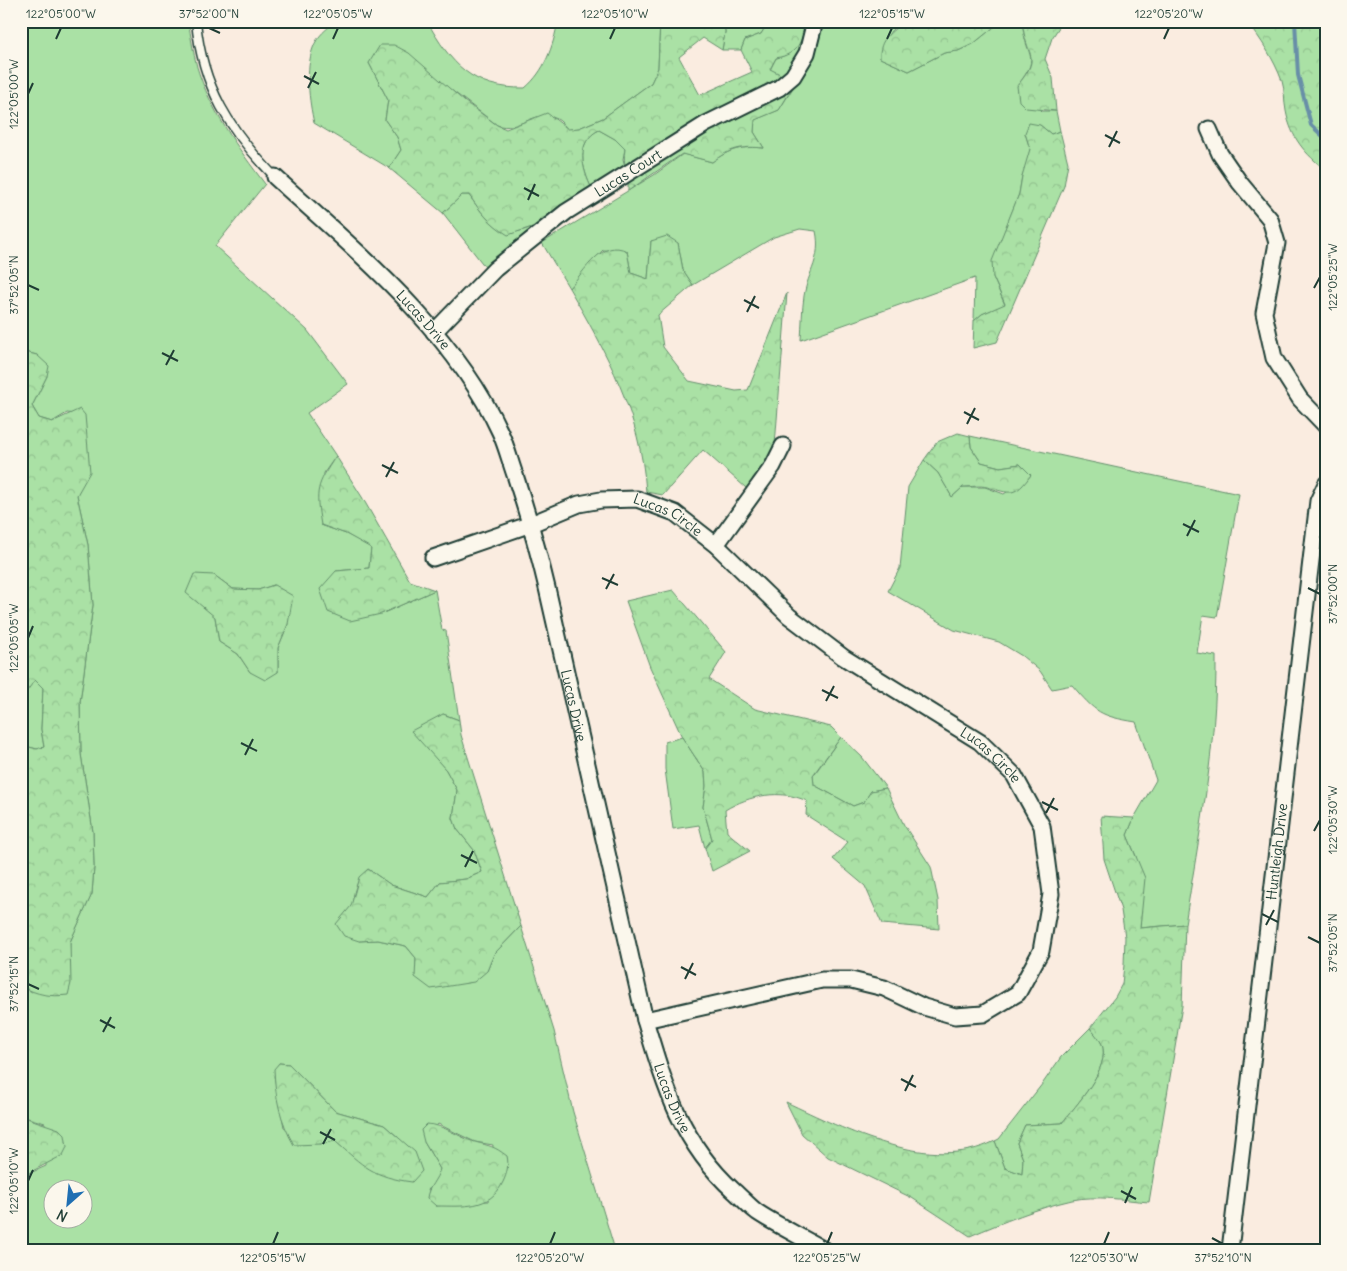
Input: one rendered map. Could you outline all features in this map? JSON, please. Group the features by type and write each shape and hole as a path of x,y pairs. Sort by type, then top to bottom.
{"street":[{"name":"Lucas Court","path":"434,332 496,269 566,212 706,124 779,88 794,76 808,53 815,21"},
{"path":"1209,130 1220,154 1235,176 1270,219 1277,243 1264,313 1274,358 1300,399 1326,426"},
{"name":"Lucas Drive","path":"275,176 386,279 434,332 475,386 501,432 531,524 645,1020 665,1087 682,1126 700,1155 725,1183 756,1211 824,1250"},
{"path":"716,545 774,466 783,446"},
{"name":"Huntleigh Drive","path":"1230,1250 1318,501 1326,484"},
{"name":"Lucas Circle","path":"433,558 531,524 579,504 601,500 637,499 675,514 716,545 789,616 843,657 980,742 1014,775 1042,826 1051,894 1041,951 1018,993 983,1014 955,1016 924,1007 884,988 851,980 822,980 645,1020"}],"lane":[{"path":"196,21 206,72 217,103 249,148 275,176"}],"green space":[{"path":"21,21 188,21 197,67 209,98 235,142 265,184 215,246 307,330 348,384 307,413 336,456 324,473 321,525 346,534 371,547 369,568 336,571 381,614 435,590 442,630 446,631 459,720 443,714 433,754 446,770 457,790 453,818 457,829 474,850 482,872 466,879 440,882 428,897 391,885 368,869 356,885 354,894 353,912 359,941 378,940 406,946 416,958 416,977 487,971 494,954 521,926 554,1031 573,1112 615,1250 21,1250 21,1177 46,1166 45,1123 21,1116 21,986 32,992 69,962 70,942 92,894 94,867 93,832 81,754 80,702 93,605 88,545 77,495 83,481 84,415 67,413 52,422 39,418 32,406 47,376 37,355 21,351","holes":["214,575 233,589 258,590 274,585 288,624 278,648 278,672 250,672 238,654 219,642 215,617","279,1063 289,1064 335,1111 384,1125 398,1137 348,1152 335,1141 320,1144 284,1127 274,1076","438,1124 475,1142 493,1145 488,1201 436,1206 428,1190 437,1180 440,1169 424,1142"]},
{"path":"337,21 427,21 445,50 465,71 477,79 491,84 525,88 538,74 547,58 554,40 558,21 660,21 658,68 651,83 603,118 579,128 568,130 558,120 549,116 541,116 512,126 497,125 446,86 369,63 388,100 385,120 397,137 401,150 389,168 314,123 309,85 311,57 320,36"},
{"path":"660,21 724,21 725,32 722,50 703,38 679,57 700,95 752,72 741,50 745,40 761,34 769,21 806,21 798,46 789,53 776,58 770,69 796,82 779,110 755,120 754,132 764,148 749,147 736,149 712,162 682,154 628,191 624,160 625,149 615,139 599,130 586,141 583,156 583,165 592,189 538,225 508,235 486,217 469,195 462,195 443,213 389,168 401,150 397,137 385,120 388,100 369,63 380,45 394,45 409,53 464,101 497,125 506,129 547,113 568,129 579,128 603,118 651,83 658,68"},
{"path":"724,21 769,21 761,34 745,40 741,50 722,50 725,32"},
{"path":"806,21 908,21 901,23 888,35 880,58 909,71 944,53 958,51 973,44 999,23 1012,23 1023,27 1031,62 1025,76 1017,86 1042,111 1056,111 1060,131 1051,134 1040,125 1025,133 1030,149 1028,160 1022,176 1019,194 1001,240 993,277 1005,305 982,314 974,321 975,278 801,340 804,296 816,257 817,241 816,231 800,229 774,237 693,285 683,270 678,243 651,241 648,279 631,273 627,251 603,250 569,288 542,243 654,175 683,154 712,162 736,149 764,148 754,132 754,120 779,110 796,83 770,70 776,58 793,50 797,45 803,34"},
{"path":"905,21 1063,21 1052,38 1045,59 1053,78 1056,111 1026,108 1019,101 1017,86 1025,76 1031,62 1023,27 1012,23 999,23 973,44 958,51 944,53 909,71 880,58 880,51 887,36"},
{"path":"1247,21 1325,21 1322,95 1326,110 1326,170 1305,151 1295,137 1288,121 1283,85 1279,73 1267,50"},
{"path":"1029,123 1040,125 1051,134 1060,131 1068,163 1064,186 997,342 973,348 974,321 982,314 1005,304 993,277 992,261 1019,194 1030,149 1025,133"},
{"path":"599,130 615,139 625,149 623,159 626,170 592,189 583,165 583,156 586,141"},
{"path":"462,195 469,195 489,220 498,228 508,231 529,228 557,212 489,272 443,213"},
{"path":"667,236 678,243 683,270 693,285 658,315 663,347 689,381 736,391 748,390 787,293 775,445 764,471 746,488 703,450 663,495 646,492 643,464 637,437 620,386 609,361 569,288 595,258 610,249 618,248 627,251 631,273 648,279 651,241"},
{"path":"21,351 37,355 49,366 47,376 32,406 39,418 52,422 80,409 85,415 90,472 77,495 88,545 93,605 80,702 81,754 93,832 94,867 92,894 70,942 71,983 68,995 62,996 38,993 21,986 21,745 37,749 44,747 41,729 43,688 35,680 21,699"},
{"path":"958,433 970,436 971,447 981,462 1000,467 1020,464 1031,475 1021,487 1012,492 984,486 963,487 952,497 938,473 924,460 937,442"},
{"path":"970,436 1239,494 1217,617 1203,615 1197,653 1216,656 1216,690 1206,791 1185,924 1140,928 1136,856 1127,835 1134,818 1156,780 1136,722 1114,718 1100,712 1087,702 1072,685 1052,689 1040,671 1022,656 999,642 954,630 888,591 900,568 908,487 924,460 938,473 952,497 963,487 985,487 1004,494 1031,475 1020,464 1000,467 981,462 971,447"},
{"path":"336,456 410,581 435,590 381,614 350,621 328,612 320,589 336,571 369,568 371,548 346,534 321,525 318,504 319,489 324,475"},
{"path":"194,574 214,575 233,589 258,590 274,585 293,596 288,624 278,648 278,672 265,680 250,672 238,654 219,642 215,617 186,593"},
{"path":"673,590 726,652 709,679 755,709 831,727 841,737 813,775 814,785 853,806 864,802 871,791 886,788 904,825 931,867 938,900 939,929 882,924 865,886 833,859 848,842 806,815 807,801 797,797 765,795 755,797 725,810 727,832 750,851 712,871 705,848 712,839 703,807 706,786 705,772 682,737 650,667 626,601"},
{"path":"35,679 43,688 41,729 44,747 37,749 21,745 21,699"},
{"path":"443,714 459,720 461,735 521,926 494,954 487,971 474,982 431,989 415,977 416,958 406,946 378,940 359,941 344,936 336,924 351,906 359,877 368,869 391,885 428,897 440,882 466,879 482,872 474,850 457,829 453,818 457,790 446,770 411,731"},
{"path":"682,737 705,772 706,786 703,807 712,839 705,848 699,825 673,829 665,769 665,742"},
{"path":"841,737 862,757 886,788 871,791 864,802 853,806 814,785 813,776"},
{"path":"1101,816 1134,818 1127,835 1145,878 1140,928 1185,924 1182,1006 1149,1202 1100,1198 1072,1200 1033,1211 970,1236 912,1198 828,1157 802,1134 786,1102 861,1135 916,1151 943,1153 970,1150 995,1141 1005,1168 1022,1174 1023,1159 1017,1143 1025,1125 1062,1123 1091,1086 1097,1075 1102,1064 1102,1044 1090,1028 1115,997 1122,984 1125,937 1121,910 1104,859"},
{"path":"1090,1028 1102,1044 1103,1054 1102,1064 1091,1086 1062,1123 1025,1125 1017,1143 1023,1159 1022,1174 1005,1168 995,1141 999,1139 1043,1083 1061,1057"},
{"path":"279,1063 289,1064 335,1111 384,1125 415,1152 422,1171 412,1182 399,1180 369,1169 335,1141 320,1144 294,1145 285,1127 277,1099 274,1069"},
{"path":"21,1116 59,1129 65,1135 67,1147 63,1155 21,1177"},
{"path":"427,1124 446,1129 469,1140 492,1147 507,1156 507,1172 491,1198 466,1206 436,1206 427,1198 440,1169 424,1142 421,1130"}],"waterway":[{"path":"1295,21 1298,75 1311,125 1326,139"}]}
